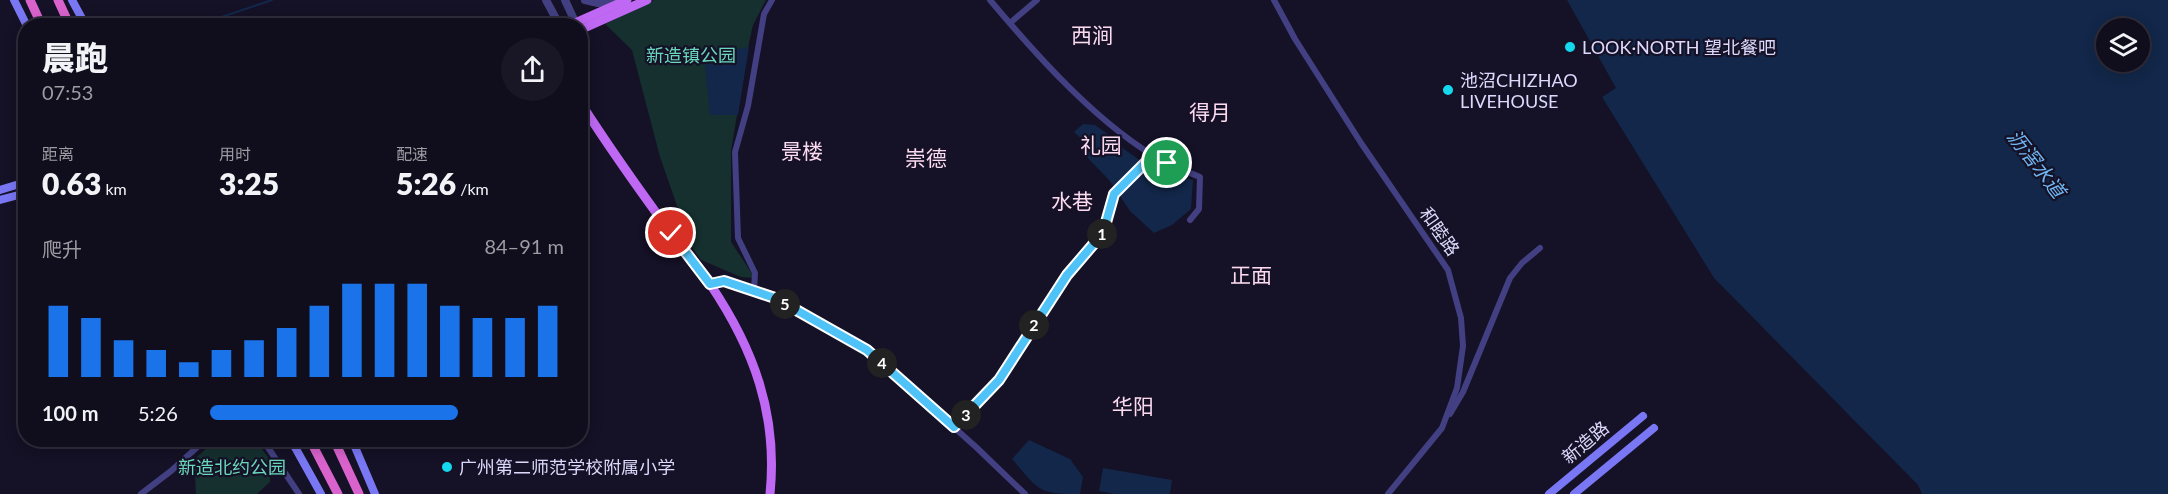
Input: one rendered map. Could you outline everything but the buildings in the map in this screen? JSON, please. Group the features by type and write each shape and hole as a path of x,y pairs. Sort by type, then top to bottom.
{"highway":[{"path":"30,0 38,18"},
{"path":"58,0 66,18"},
{"path":"314,447 337,493"},
{"path":"337,447 359,493"}],"main road":[{"path":"14,0 23,18"},
{"path":"72,0 82,18"},
{"path":"588,21 647,0"},
{"path":"588,20 626,1"},
{"path":"588,114 671,233 710,284 745,345 763,392 771,432 770,494"},
{"path":"0,189 18,184"},
{"path":"0,200 18,195"},
{"name":"新造路","path":"1548,494 1643,416"},
{"name":"新造路","path":"1574,494 1654,428"},
{"path":"295,447 321,494"},
{"path":"355,447 375,494"}],"street":[{"path":"546,0 556,18"},
{"path":"565,0 572,18"},
{"path":"585,0 598,3 626,1"},
{"path":"754,290 755,273 738,237 735,152 748,106 764,14 771,0"},
{"path":"990,0 1109,124 1153,155 1200,177 1199,209 1190,220"},
{"path":"1010,23 1037,0"},
{"name":"和睦路","path":"1274,0 1295,39 1361,143 1448,270 1461,318 1463,346 1457,388 1442,428 1388,494"},
{"path":"954,427 999,380 1067,275 1103,233 1114,194 1153,155"},
{"path":"1442,428 1463,392 1510,278 1522,263 1540,248"},
{"path":"710,284 724,281 775,298 867,350 1025,494"},
{"path":"141,494 197,447"},
{"path":"268,447 299,494"}],"green space":[{"name":"新造镇公园","path":"654,0 766,0 753,25 731,151 731,242 755,278 741,277 701,260 691,246 660,157 632,50 605,24"},
{"name":"新造北约公园","path":"208,447 260,447 270,460 270,482 257,494 196,494 194,460"}],"water":[{"name":"沥滘水道","path":"1567,0 2168,0 2168,494 1922,494 1918,485 1714,278 1602,97 1616,88"},
{"path":"749,47 738,115 710,115 704,55"},
{"path":"1083,124 1095,125 1109,135 1115,143 1150,167 1193,180 1191,209 1172,225 1154,233 1130,211 1110,181 1081,151 1087,144 1074,132"},
{"path":"1029,440 1070,459 1083,477 1080,494 1047,491 1028,478 1012,459"},
{"path":"1103,468 1172,480 1170,494 1114,494 1099,491"}],"waterway":[{"path":"219,18 272,0"}],"place":[{"name":"LOOK·NORTH 望北餐吧","path":"1570,47"},
{"name":"池沼CHIZHAO LIVEHOUSE","path":"1448,90"},
{"name":"广州第二师范学校附属小学","path":"447,467"}],"district":[{"name":"西涧","path":"1092,34"},
{"name":"得月","path":"1210,111"},
{"name":"礼园","path":"1101,144"},
{"name":"景楼","path":"802,150"},
{"name":"崇德","path":"926,157"},
{"name":"水巷","path":"1072,200"},
{"name":"正面","path":"1251,274"},
{"name":"华阳","path":"1133,405"}],"route":[{"path":"671,233 710,284 724,281 775,298 867,350 954,427 999,380 1067,275 1103,233 1114,194 1153,155 1167,163"}]}
